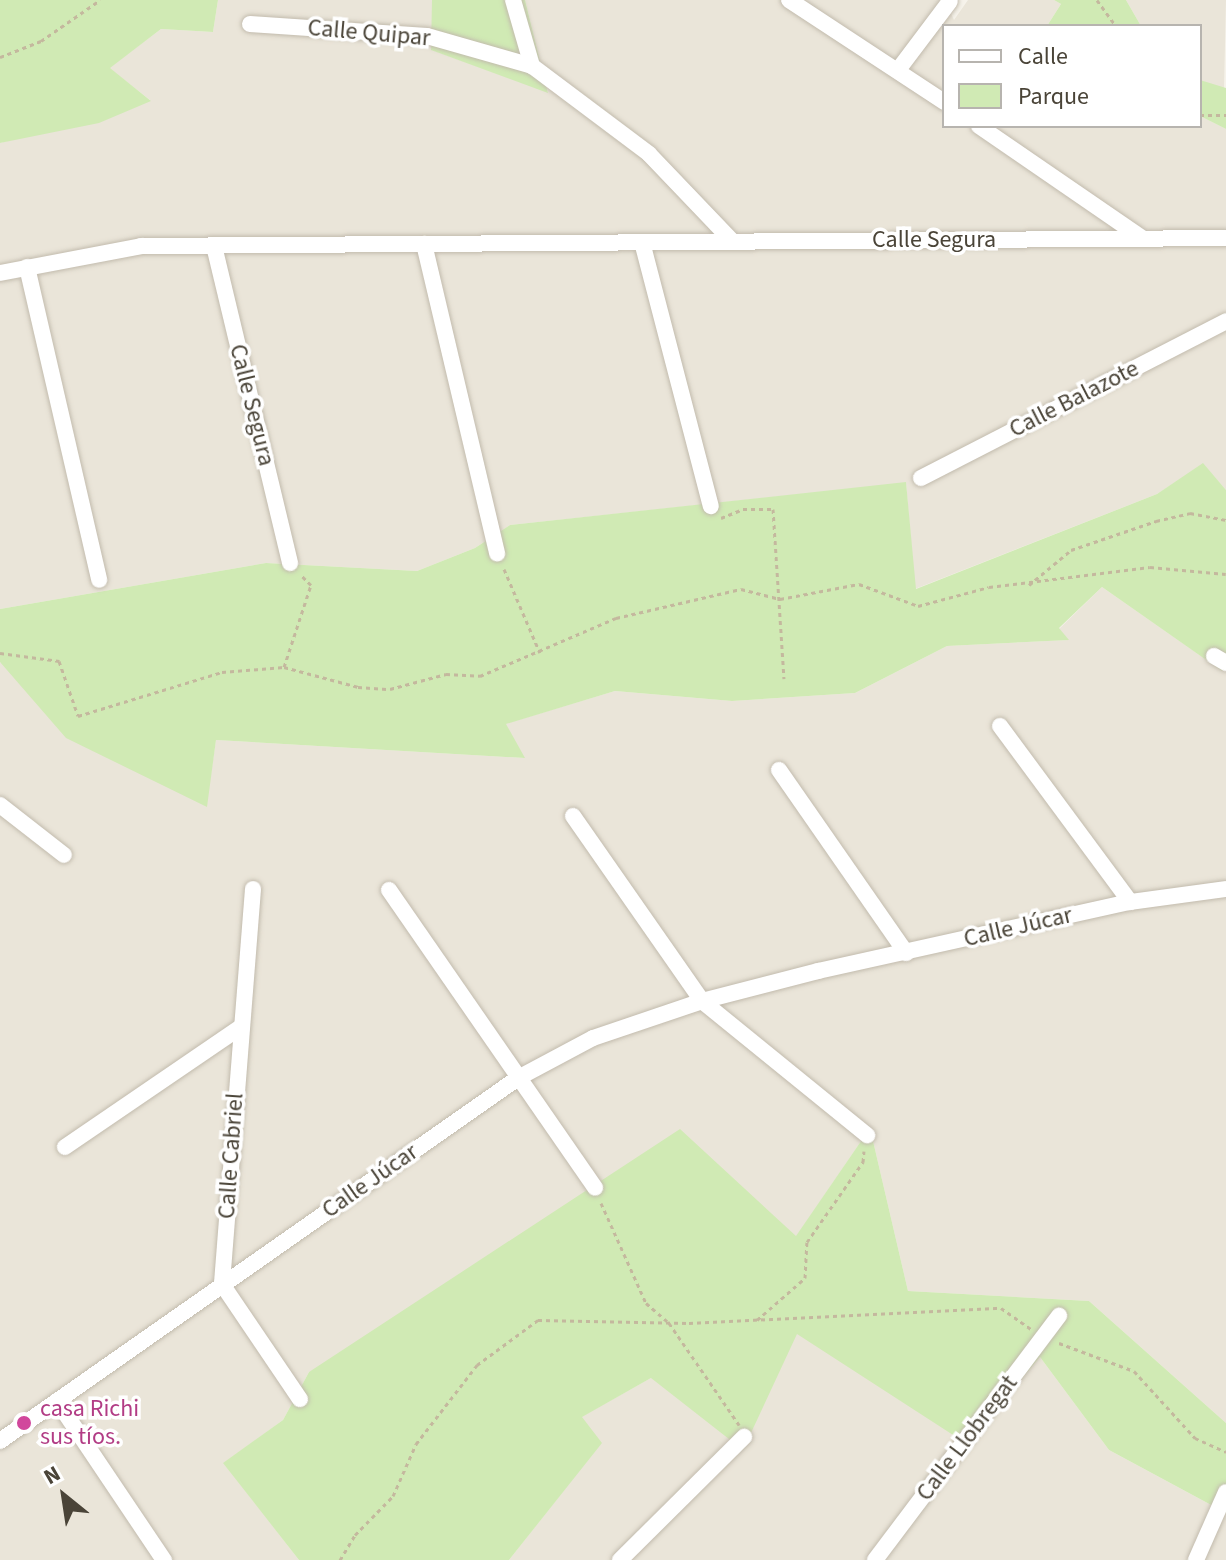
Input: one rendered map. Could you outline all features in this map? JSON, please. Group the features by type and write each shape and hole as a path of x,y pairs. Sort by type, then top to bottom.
{"street":[{"path":"513,0 532,66"},
{"path":"789,0 942,101"},
{"path":"898,70 950,1"},
{"name":"Calle Quipar","path":"250,24 427,36 532,66 649,154 732,241"},
{"path":"982,128 1142,238"},
{"name":"Calle Segura","path":"0,273 141,246 1226,238"},
{"path":"642,242 711,506"},
{"path":"424,244 497,554"},
{"name":"Calle Segura","path":"214,246 290,563"},
{"path":"27,267 99,580"},
{"name":"Calle Balazote","path":"921,478 1226,321"},
{"path":"1000,726 1130,902"},
{"path":"779,770 906,953"},
{"path":"0,805 64,855"},
{"path":"573,816 702,1001 867,1135"},
{"name":"Calle Cabriel","path":"222,1284 253,889"},
{"name":"Calle Júcar","path":"0,1441 518,1078 593,1038 702,1001 1130,902 1226,889"},
{"path":"389,890 595,1188"},
{"path":"65,1147 241,1027"},
{"path":"222,1284 300,1399"},
{"name":"Calle Llobregat","path":"875,1560 1059,1316"},
{"path":"57,1401 164,1560"},
{"path":"620,1560 744,1437"},
{"path":"1196,1560 1226,1492"}],"path":[{"path":"0,57 41,41 100,0"},
{"path":"1097,0 1115,24"},
{"path":"1202,115 1226,115"},
{"path":"711,506 711,522 743,509 773,509 784,679"},
{"path":"1027,586 1071,550 1156,521 1190,513 1226,520"},
{"path":"497,554 540,653"},
{"path":"284,667 311,585 290,563"},
{"path":"0,653 59,661 78,716 173,683 284,667 390,689 446,674 480,676 616,618 741,589 780,599 859,584 918,606 989,587 1027,586 1150,567 1226,574"},
{"path":"757,1320 805,1278 807,1242 863,1162 867,1135"},
{"path":"595,1188 624,1263 646,1303 669,1323 730,1406 744,1437"},
{"path":"340,1560 355,1535 393,1496 416,1444 477,1365 538,1320 669,1323 1001,1308 1043,1337 1134,1371 1195,1438 1226,1452"}],"shaded area":[{"path":"218,0 432,0 432,50 548,92 525,0 945,0 954,20 968,0 1054,0 1061,4 1048,24 942,24 942,128 1202,128 1202,117 1226,129 1226,490 1203,464 1157,494 915,589 906,483 510,525 475,548 417,571 266,563 0,609 0,143 150,100 109,68 161,29 213,32"},
{"path":"1126,0 1226,0 1224,90 1202,81 1202,24 1140,24"},
{"path":"1102,587 1221,670 1226,661 1226,1423 1089,1301 908,1291 870,1128 796,1237 309,1372 283,1420 224,1463 299,1560 0,1560 0,662 206,806 216,740 524,758 505,724 615,691 732,701 855,693 947,646 1068,640 1059,629"},
{"path":"797,1333 967,1443 1040,1357 1109,1450 1226,1513 1226,1560 509,1560 601,1443 581,1417 651,1378"}],"green space":[{"path":"0,0 218,0 213,32 161,29 110,68 151,101 99,123 0,143"},
{"path":"432,0 525,0 548,93 431,50"},
{"path":"1054,0 1126,0 1140,24 1048,24 1061,4"},
{"path":"1202,81 1226,88 1226,129 1202,117"},
{"path":"1203,463 1226,490 1226,661 1222,671 1102,587 1059,628 1069,640 947,646 855,693 732,701 615,691 506,724 525,758 216,740 207,807 66,738 0,662 0,609 266,563 417,571 475,548 510,525 906,482 916,589 1157,494"},
{"path":"870,1128 908,1291 1089,1301 1226,1423 1226,1513 1109,1450 1040,1357 967,1444 797,1334 743,1450 651,1378 582,1417 602,1443 509,1560 299,1560 223,1463 283,1420 309,1372 680,1129 796,1236"}],"place":[{"name":"casa Richi sus tíos.","path":"24,1423"}]}
